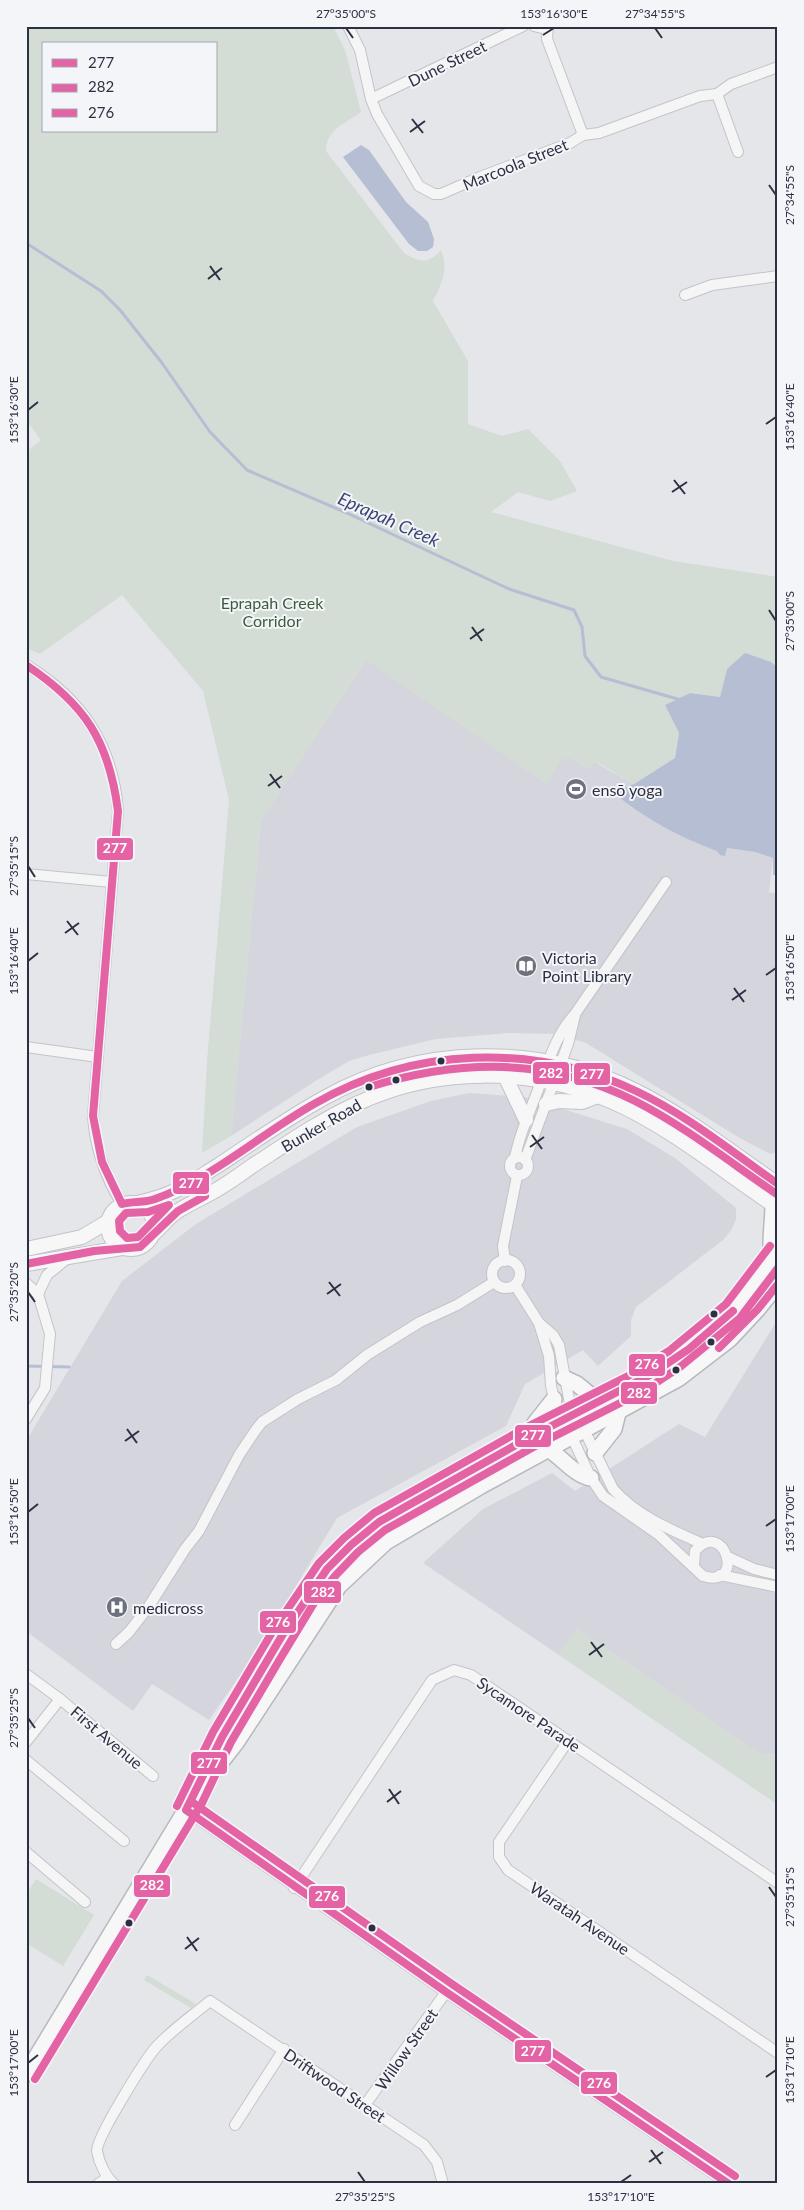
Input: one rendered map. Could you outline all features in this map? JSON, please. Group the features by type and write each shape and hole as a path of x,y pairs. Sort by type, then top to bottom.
{"highway":[{"path":"26,2074 189,1804 222,1737 280,1638 327,1569 350,1545 379,1522 532,1436 655,1372 689,1349 712,1330 740,1302 775,1256 769,1240 775,1206"},
{"path":"189,1804 236,1743 339,1586 386,1542 406,1528 548,1449 678,1380 714,1353 744,1325 778,1284"},
{"path":"564,1378 577,1384 599,1402"},
{"path":"532,1436 535,1423 554,1399"},
{"path":"595,1453 614,1429 618,1413"},
{"path":"548,1449 560,1456 580,1476 591,1478"}],"main road":[{"name":"Bunker Road","path":"137,1203 177,1190 324,1098 352,1084 396,1068 435,1060 476,1056 513,1057 554,1062 603,1077 636,1091 667,1109 778,1184"},
{"name":"Bunker Road","path":"153,1234 178,1211 219,1188 330,1117 358,1102 391,1090 433,1080 468,1076 505,1076 547,1081 598,1096 645,1118 775,1206"},
{"path":"505,1076 526,1120"},
{"path":"546,1104 559,1101 582,1102 598,1096"},
{"path":"26,1264 70,1255 140,1247 150,1239 154,1226 150,1212 137,1203 122,1204 113,1211 108,1222 110,1237 122,1248"},
{"path":"26,1249 82,1237 108,1222"}],"street":[{"name":"Marcoola Street","path":"348,26 360,50 371,99 377,114 419,186 434,194 441,194 562,146 583,135 599,133 700,96 717,94 731,84 778,66"},
{"name":"Dune Street","path":"371,99 523,26"},
{"path":"534,26 547,28 547,39 583,135"},
{"path":"717,94 738,152"},
{"path":"685,295 712,285 778,276"},
{"path":"26,665 61,689 78,707 103,746 115,782 118,810 94,1130 105,1168 122,1204"},
{"path":"26,874 112,882"},
{"path":"520,1159 517,1143 526,1120 547,1081 575,1014 666,882"},
{"path":"26,1047 98,1057"},
{"path":"505,1260 503,1246 517,1176 510,1167 520,1159 546,1104 547,1081"},
{"path":"38,1294 47,1275 70,1255"},
{"path":"505,1260 514,1263 519,1270 520,1278 511,1287 502,1287 494,1282 492,1272 500,1262 505,1260"},
{"path":"116,1644 129,1632 149,1606 185,1549 199,1531 239,1455 262,1422 298,1399 336,1380 367,1355 420,1322 457,1305 494,1282"},
{"path":"26,1283 38,1294 50,1334 48,1374 45,1388 26,1419"},
{"path":"515,1285 540,1323 553,1335 559,1345 570,1417"},
{"path":"540,1323 550,1356 551,1386 554,1399 570,1417 578,1434 591,1478 603,1496 659,1535 703,1576 715,1578 727,1568 728,1557 719,1544 703,1544 660,1525 622,1498 607,1478 595,1453 578,1434"},
{"path":"694,1566 696,1551 703,1544"},
{"path":"728,1557 754,1569 778,1575"},
{"path":"720,1575 778,1588"},
{"name":"Sycamore Parade","path":"294,1888 432,1680 454,1670 471,1675 778,1883"},
{"name":"First Avenue","path":"26,1674 60,1698 153,1776"},
{"name":"First Avenue","path":"26,1742 60,1698"},
{"name":"Waratah Avenue","path":"568,1741 499,1842 499,1857 508,1870 778,2053"},
{"path":"26,1760 124,1841"},
{"path":"189,1804 294,1888 729,2184"},
{"path":"26,1852 85,1902"},
{"name":"Willow Street","path":"365,2105 446,1992"},
{"name":"Driftwood Street","path":"107,2182 97,2150 105,2129 156,2047 182,2022 210,2001 424,2145 437,2162 443,2184"},
{"path":"235,2125 284,2050"}],"shaded area":[{"path":"395,616 600,765 634,784 726,848 755,852 773,858 769,892 778,894 778,1152 770,1154 738,1137 586,1043 557,1034 509,1033 436,1039 349,1061 231,1136 261,820"},
{"path":"469,1093 524,1097 627,1129 675,1158 736,1208 736,1219 732,1229 723,1240 636,1307 631,1320 631,1336 598,1366 583,1350 525,1384 506,1426 337,1518 256,1652 209,1720 152,1684 133,1711 26,1631 26,1441 122,1281 196,1224 357,1127 431,1101"},
{"path":"778,1319 778,1754 761,1755 577,1628 559,1655 423,1563 483,1509 552,1473 575,1491 679,1424 705,1437"}],"green space":[{"name":"Eprapah Creek Corridor","path":"26,26 333,26 345,50 361,112 333,132 327,143 326,151 404,253 415,259 428,260 437,255 441,250 444,270 442,282 433,301 468,361 468,424 502,436 528,429 560,461 577,491 550,501 518,492 491,512 673,561 778,577 778,668 771,662 727,669 720,697 690,693 665,705 679,733 675,758 634,784 597,762 587,769 570,758 561,760 546,784 366,660 261,820 231,1136 202,1153 207,1061 229,800 203,691 122,595 40,654 26,648 26,452 41,440 26,420"},
{"path":"577,1628 761,1755 778,1754 778,1805 559,1655"},
{"path":"36,1879 94,1915 63,1966 26,1943 26,1895"},
{"path":"147,1975 196,2004 191,2008 144,1980"}],"water":[{"path":"361,145 369,150 406,202 428,222 434,239 433,247 427,251 418,251 409,244 343,157"},
{"path":"745,653 771,662 778,668 778,875 773,875 773,858 755,852 727,848 725,856 720,855 717,851 689,840 650,819 614,793 621,786 627,787 634,784 675,758 679,733 665,705 690,693 720,697 727,669"}],"waterway":[{"name":"Eprapah Creek","path":"26,243 101,291 120,310 162,363 210,432 247,470 347,513 509,589 574,610 582,627 585,656 601,677 681,700"},
{"path":"26,1366 69,1367"}],"transit line":[{"name":"277","path":"26,665 64,694 91,726 108,764 114,786 118,811 93,1116 102,1162 122,1204 147,1201 175,1191 216,1168 314,1104 352,1085 391,1071 432,1062 473,1058 515,1059 556,1064 596,1075 636,1091 673,1111 778,1184"},
{"name":"282","path":"369,1087 437,1071 470,1068 503,1067 537,1070 570,1076 602,1087 654,1111 778,1195"},
{"name":"277","path":"26,1264 94,1251 140,1247 178,1211 205,1196"},
{"name":"282","path":"169,1205 138,1237 127,1238 120,1231 119,1221 126,1213 148,1212 169,1205"},
{"name":"276","path":"177,1806 213,1732 274,1629 319,1563 344,1538 374,1513 527,1427 632,1374 669,1351 726,1304 770,1246"},
{"name":"282","path":"35,2079 202,1803 231,1742 280,1659 314,1603 335,1576 358,1552 385,1530 537,1445 642,1392 680,1367 740,1318 778,1268"},
{"name":"277","path":"719,1348 757,1310 778,1284"},
{"name":"277","path":"729,2184 446,1992 186,1810 222,1737 283,1634 327,1569 351,1545 379,1522 407,1506 532,1436 650,1375 689,1349 733,1311"},
{"name":"276","path":"192,1802 452,1984 735,2176"}],"place":[{"name":"ensō yoga","path":"576,789"},
{"name":"Victoria Point Library","path":"526,966"},
{"name":"medicross","path":"117,1607"}]}
